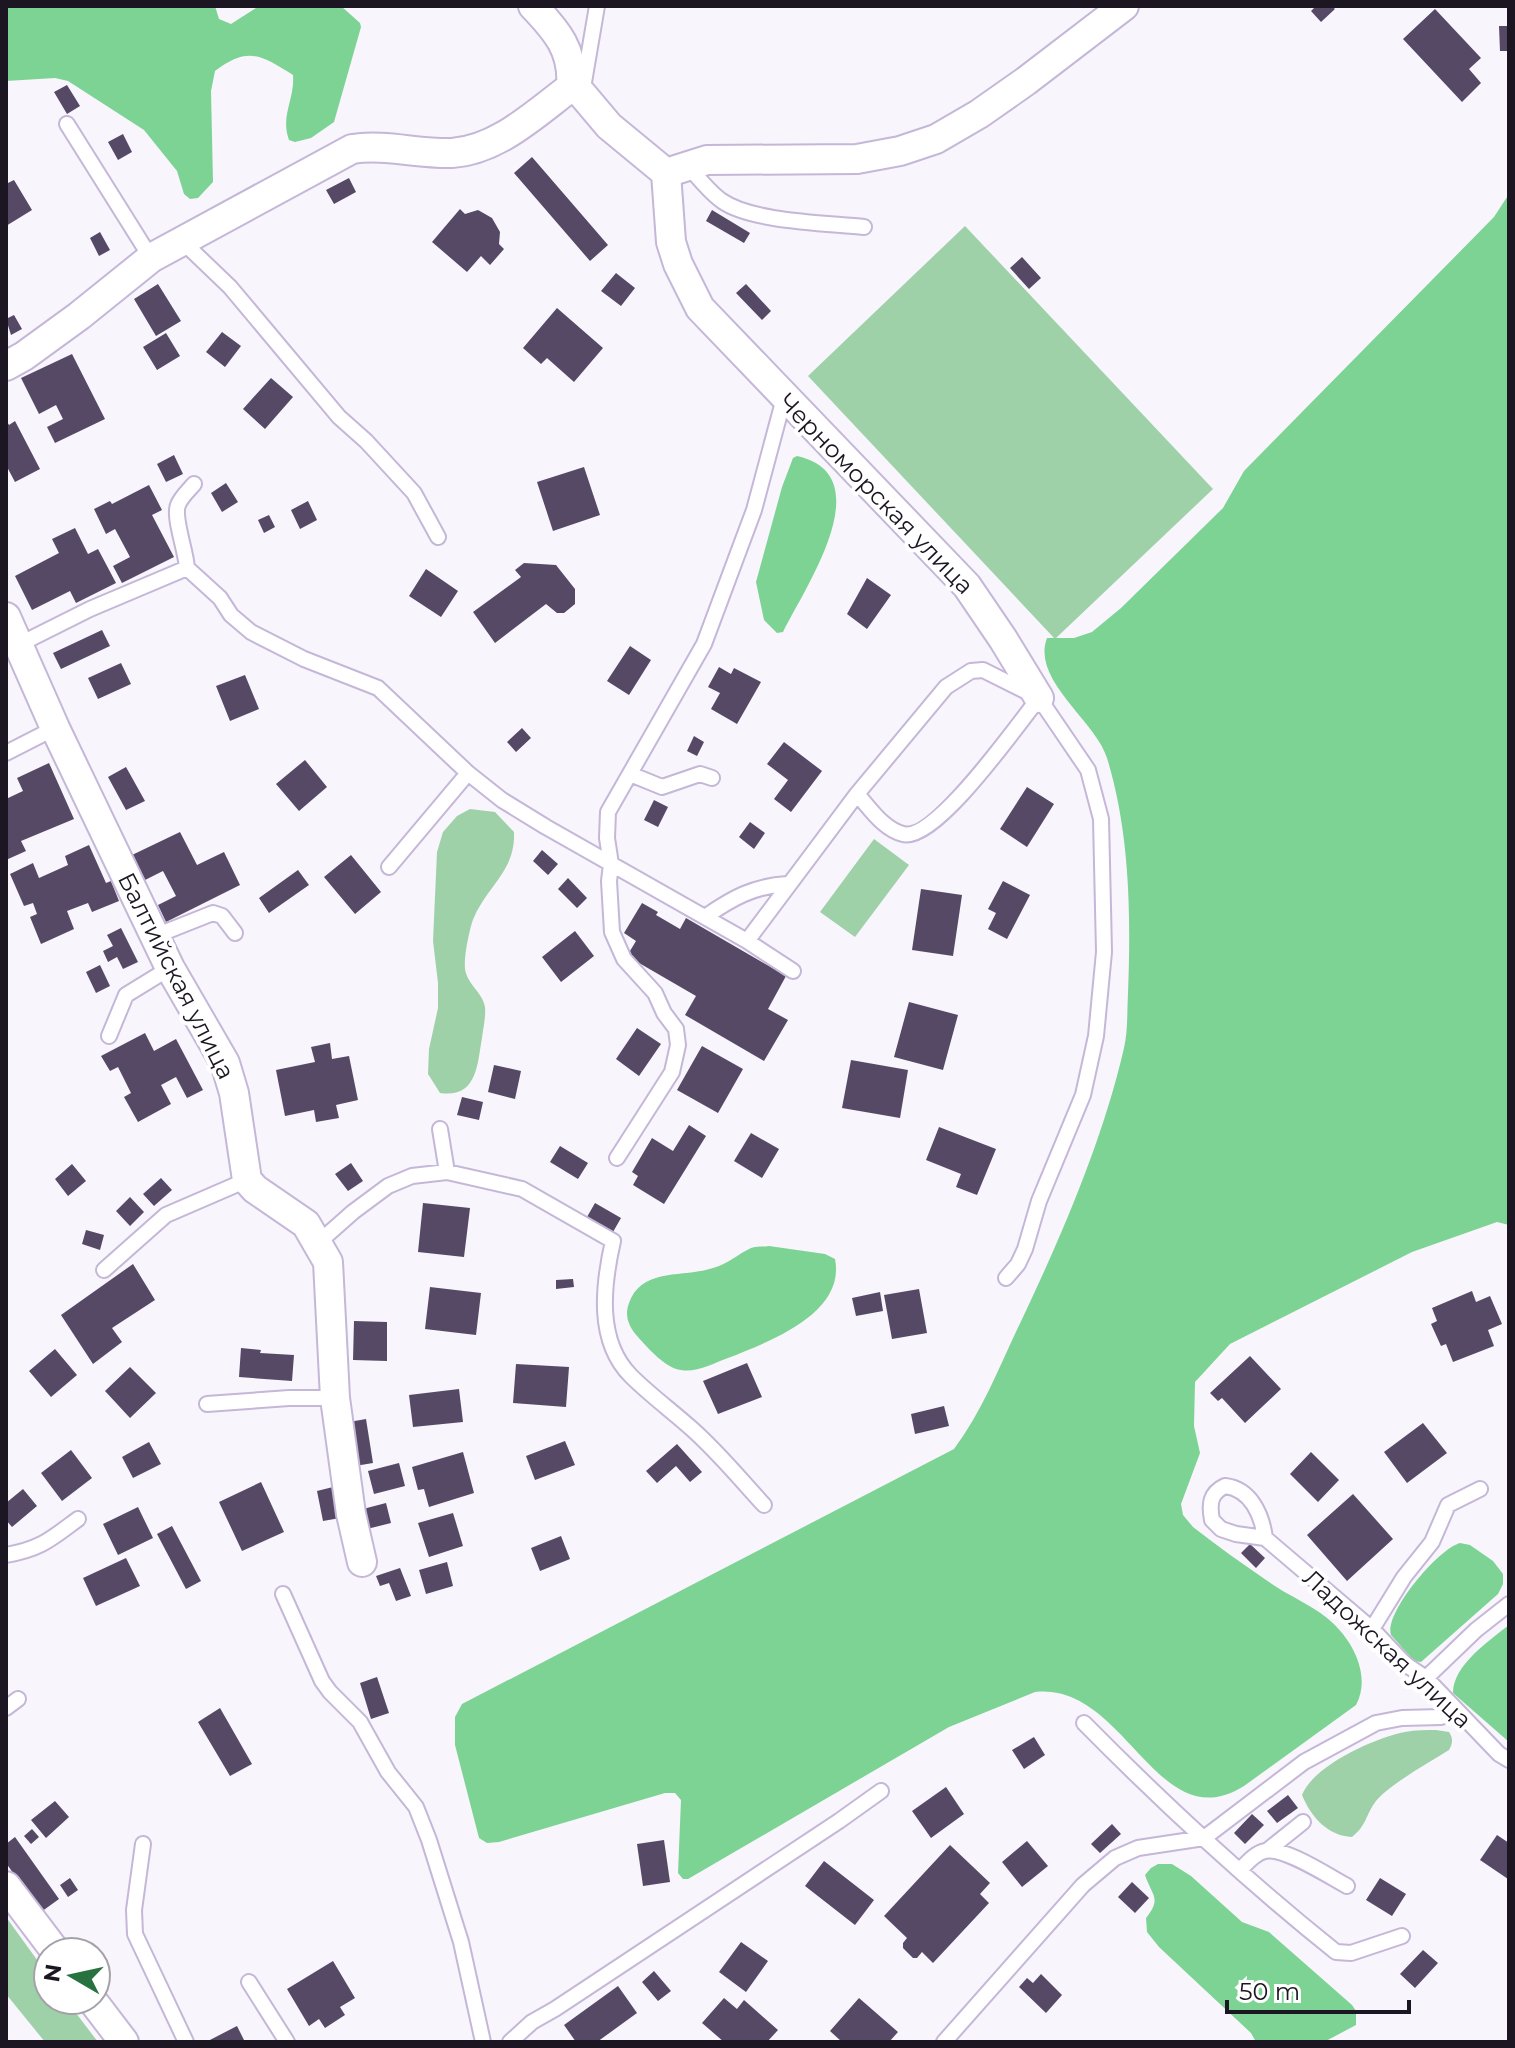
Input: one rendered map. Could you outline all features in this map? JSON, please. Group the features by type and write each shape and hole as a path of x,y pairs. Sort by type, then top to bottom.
{"street":[{"path":"533,6 558,32 577,90 609,126 676,169 707,160 857,159 900,151 936,139 1026,81 1124,6"},
{"path":"6,366 79,316 151,258 352,149 387,147 453,153 497,141 577,90"},
{"name":"Черноморская улица","path":"676,169 671,242 678,264 700,308 967,586 1039,698"},
{"name":"Балтийская улица","path":"6,617 19,655 170,968 225,1063 236,1106 247,1180"},
{"path":"247,1180 255,1189 306,1224 328,1262 335,1398 362,1562"},
{"path":"6,1886 44,1936"},
{"path":"104,2016 124,2042"}],"lane":[{"path":"577,90 597,6"},
{"path":"67,124 151,258"},
{"path":"676,169 722,201 765,216 864,227"},
{"path":"182,241 230,287 339,417 414,493 438,537"},
{"path":"617,1158 672,1072 678,1045 676,1029 655,993 624,959 612,932 608,812 704,644 754,510 784,398"},
{"path":"194,484 178,506 177,518 186,549 187,568 251,632 304,659 378,688 468,773 502,800 747,941 793,971"},
{"path":"19,655 90,609 187,568"},
{"path":"747,941 857,794 946,687 960,676 983,670 1039,698 941,817 918,833 905,835 886,826 857,794"},
{"name":"Черноморская улица","path":"1006,1278 1025,1249 1039,1201 1083,1095 1096,1036 1104,952 1101,819 1088,770 1039,698"},
{"path":"6,753 55,728"},
{"path":"389,867 468,773"},
{"path":"630,774 662,787 700,774 712,778"},
{"path":"705,917 730,899 749,891 787,884"},
{"path":"155,936 213,913 222,916 235,933"},
{"path":"109,1036 126,995 170,968"},
{"path":"440,1129 447,1172"},
{"path":"318,1243 388,1186 412,1176 447,1172 522,1189 613,1241 605,1300 607,1334 629,1374 695,1431 764,1505"},
{"path":"104,1270 166,1215 247,1180"},
{"path":"207,1404 335,1398"},
{"path":"1372,1629 1404,1577 1432,1542 1448,1505 1480,1489"},
{"path":"6,1555 32,1550 78,1519"},
{"name":"Ладожская улица","path":"1265,1538 1372,1629 1405,1664 1426,1678 1499,1754 1509,1760"},
{"path":"283,1594 322,1681 360,1722 388,1772 416,1807 461,1942 483,2042"},
{"path":"1426,1678 1476,1630 1505,1610"},
{"path":"944,2042 1083,1885 1115,1858 1138,1848 1204,1838 1304,1762 1376,1723 1402,1718 1441,1717 1455,1710"},
{"path":"1084,1723 1263,1894 1336,1952 1351,1953 1402,1936"},
{"path":"510,2042 532,2022 827,1830 881,1791"},
{"path":"1240,1870 1303,1822"},
{"path":"143,1844 134,1910 135,1934 186,2042"},
{"path":"1268,1850 1282,1852 1347,1886"},
{"path":"249,1982 287,2042"}],"shaded area":[{"path":"6,6 215,6 219,19 231,24 259,6 341,6 361,27 334,122 311,138 295,142 289,140 286,123 293,75 272,62 254,56 237,58 215,71 211,91 213,182 198,198 190,199 184,194 177,171 144,130 68,81 55,78 6,81"},
{"path":"1509,194 1509,1225 1497,1222 1412,1252 1230,1344 1195,1382 1194,1426 1200,1453 1181,1504 1183,1515 1193,1527 1336,1626 1357,1658 1362,1682 1356,1705 1244,1786 1214,1797 1187,1793 1164,1778 1094,1710 1067,1695 1035,1692 949,1727 688,1879 683,1879 678,1873 681,1800 675,1793 665,1793 487,1843 479,1838 455,1745 455,1717 462,1704 954,1449 965,1434 992,1384 1068,1217 1105,1116 1126,1035 1129,904 1125,845 1115,786 1101,744 1056,685 1048,669 1045,654 1047,638 1074,638 1092,632 1121,608 1223,508 1244,471 1494,217"},
{"path":"965,226 1213,489 1055,639 808,376"},
{"path":"797,456 822,467 834,485 836,509 819,562 783,632 777,633 764,620 756,582 782,487 793,458"},
{"path":"470,809 495,812 514,832 513,847 504,870 476,913 466,947 466,974 485,1007 476,1069 468,1085 461,1090 440,1093 428,1074 429,1049 438,1008 433,941 437,852 443,832 457,816"},
{"path":"874,839 909,865 855,937 820,912"},
{"path":"769,1246 825,1254 835,1259 835,1278 829,1295 801,1323 745,1351 687,1371 663,1362 632,1329 627,1317 629,1303 643,1284 665,1276 713,1268 751,1248"},
{"path":"1460,1543 1470,1545 1493,1561 1503,1574 1503,1584 1498,1594 1421,1662 1414,1661 1391,1635 1396,1612 1427,1569"},
{"path":"1509,1625 1509,1742 1453,1693 1465,1663"},
{"path":"1436,1730 1449,1732 1452,1741 1449,1750 1382,1795 1352,1837 1328,1829 1310,1811 1302,1795 1308,1784 1331,1764 1392,1735"},
{"path":"1158,1864 1172,1864 1191,1876 1242,1922 1269,1932 1352,2005 1356,2011 1356,2025 1324,2042 1256,2042 1251,2033 1159,1947 1147,1932 1146,1918 1155,1901 1145,1875"},
{"path":"6,1917 32,1953 32,2016 78,2016 98,2042 45,2042 6,1994"}],"building":[{"path":"1316,6 1332,6 1335,9 1321,22 1311,11"},
{"path":"1435,9 1481,58 1469,69 1481,83 1462,102 1403,39"},
{"path":"1499,26 1509,26 1509,51 1500,51"},
{"path":"67,85 80,106 67,114 54,92"},
{"path":"123,134 132,152 118,160 108,142"},
{"path":"532,157 608,245 590,261 514,173"},
{"path":"349,178 356,192 334,204 326,190"},
{"path":"14,180 32,210 6,226 6,184"},
{"path":"460,209 465,214 478,210 492,218 500,232 499,244 504,249 490,265 481,256 467,272 432,242"},
{"path":"712,210 750,233 744,243 706,221"},
{"path":"100,232 110,250 99,256 90,238"},
{"path":"1022,257 1041,278 1029,289 1010,268"},
{"path":"616,273 635,288 621,306 601,291"},
{"path":"158,284 181,321 156,336 134,299"},
{"path":"746,284 771,311 762,320 736,293"},
{"path":"557,308 603,348 574,382 547,358 541,364 523,348"},
{"path":"14,315 22,329 11,335 6,319"},
{"path":"222,332 241,346 225,367 206,352"},
{"path":"166,333 180,356 157,370 143,347"},
{"path":"72,354 105,419 55,443 47,427 63,419 56,405 39,414 21,378"},
{"path":"271,378 293,397 265,429 243,409"},
{"path":"6,420 9,425 15,421 40,469 15,482 6,465"},
{"path":"174,455 183,474 166,482 157,464"},
{"path":"584,467 600,515 553,531 537,482"},
{"path":"226,483 238,502 222,512 211,493"},
{"path":"149,485 162,510 152,515 174,557 122,583 113,566 130,557 115,529 106,534 94,509 110,501 112,504"},
{"path":"308,501 317,520 300,529 291,510"},
{"path":"269,515 275,527 264,533 258,520"},
{"path":"75,528 88,554 98,549 116,583 76,603 70,591 32,610 15,576 59,553 52,539"},
{"path":"524,563 556,565 575,589 575,604 564,613 557,613 546,604 495,643 473,612 521,577 515,570"},
{"path":"426,569 458,591 441,617 409,596"},
{"path":"867,578 891,595 867,629 847,614"},
{"path":"102,630 110,646 61,669 53,653"},
{"path":"630,646 651,660 629,695 607,681"},
{"path":"121,663 131,684 98,699 88,678"},
{"path":"719,667 731,674 734,668 761,682 737,724 711,709 720,693 708,687"},
{"path":"245,675 259,709 230,721 216,686"},
{"path":"522,728 531,738 516,752 507,742"},
{"path":"694,736 704,742 697,756 687,751"},
{"path":"784,742 822,771 791,812 774,799 788,780 767,764"},
{"path":"305,760 327,787 299,811 276,784"},
{"path":"49,763 74,819 21,841 26,851 6,860 6,799 23,791 17,778"},
{"path":"126,767 145,801 126,810 108,777"},
{"path":"1027,787 1054,804 1027,847 1000,829"},
{"path":"654,800 668,807 658,827 644,820"},
{"path":"750,822 765,833 754,849 739,837"},
{"path":"180,832 197,865 224,852 240,885 166,922 158,905 176,896 163,871 145,880 132,855"},
{"path":"89,845 106,883 111,881 119,901 92,912 88,903 67,911 74,929 41,944 30,917 37,914 33,903 24,906 10,874 33,863 39,878 68,865 65,856"},
{"path":"542,850 558,864 548,875 533,861"},
{"path":"351,855 381,892 355,914 324,877"},
{"path":"298,870 309,885 269,913 259,898"},
{"path":"568,878 587,898 577,908 558,889"},
{"path":"1003,881 1030,895 1007,939 988,929 996,913 988,909"},
{"path":"921,889 962,895 953,956 912,950"},
{"path":"642,903 680,929 686,918 786,976 768,1009 788,1020 764,1061 685,1015 696,996 627,956 636,941 624,933"},
{"path":"121,928 138,962 123,969 117,957 108,962 103,951 113,946 107,935"},
{"path":"575,931 594,956 561,982 542,957"},
{"path":"100,965 110,986 96,993 86,972"},
{"path":"909,1002 958,1015 943,1070 894,1057"},
{"path":"637,1028 661,1044 639,1076 616,1059"},
{"path":"145,1033 154,1051 176,1039 203,1090 187,1098 176,1077 161,1085 171,1104 138,1122 124,1097 131,1093 118,1067 110,1071 101,1056"},
{"path":"330,1043 332,1059 349,1056 358,1100 336,1105 339,1118 316,1122 314,1110 285,1116 276,1070 315,1062 311,1047"},
{"path":"702,1046 743,1069 718,1113 677,1090"},
{"path":"851,1060 908,1070 900,1118 842,1108"},
{"path":"494,1065 521,1071 515,1099 488,1092"},
{"path":"462,1097 483,1102 479,1120 457,1115"},
{"path":"689,1125 706,1136 664,1204 633,1185 638,1176 632,1172 652,1138 673,1151"},
{"path":"939,1127 996,1149 977,1195 956,1187 961,1174 926,1160"},
{"path":"751,1133 779,1149 762,1178 734,1161"},
{"path":"560,1146 588,1163 578,1179 550,1162"},
{"path":"351,1163 363,1181 348,1191 335,1174"},
{"path":"72,1164 86,1181 68,1196 55,1179"},
{"path":"161,1178 172,1190 154,1206 143,1194"},
{"path":"130,1197 144,1212 130,1226 116,1211"},
{"path":"423,1203 470,1208 464,1257 418,1252"},
{"path":"595,1203 621,1218 613,1232 587,1217"},
{"path":"86,1230 104,1235 100,1250 82,1244"},
{"path":"133,1264 155,1300 112,1328 122,1342 93,1364 61,1315"},
{"path":"573,1279 574,1287 556,1289 556,1280"},
{"path":"430,1287 481,1293 476,1335 425,1329"},
{"path":"919,1289 927,1333 892,1339 884,1295"},
{"path":"1472,1291 1476,1302 1490,1296 1502,1324 1488,1330 1494,1346 1453,1362 1446,1344 1441,1346 1431,1324 1437,1321 1432,1308"},
{"path":"880,1292 883,1311 856,1316 852,1298"},
{"path":"354,1321 387,1322 387,1361 353,1360"},
{"path":"241,1348 261,1350 260,1353 294,1355 292,1381 239,1377"},
{"path":"55,1349 77,1375 51,1397 29,1371"},
{"path":"1250,1356 1281,1389 1245,1423 1222,1398 1218,1401 1210,1393"},
{"path":"747,1363 762,1397 718,1414 703,1381"},
{"path":"516,1364 569,1367 566,1407 513,1403"},
{"path":"130,1367 156,1393 130,1418 105,1391"},
{"path":"459,1389 463,1422 413,1427 409,1395"},
{"path":"944,1406 949,1426 915,1434 911,1414"},
{"path":"366,1419 373,1463 355,1466 349,1422"},
{"path":"1423,1423 1447,1453 1407,1483 1384,1452"},
{"path":"565,1441 575,1465 535,1480 526,1456"},
{"path":"149,1442 161,1464 133,1478 122,1457"},
{"path":"677,1444 702,1472 690,1482 676,1466 657,1483 646,1471"},
{"path":"71,1450 92,1478 62,1501 41,1473"},
{"path":"463,1452 474,1493 429,1507 424,1489 418,1490 412,1467"},
{"path":"1311,1452 1339,1480 1318,1502 1290,1474"},
{"path":"399,1463 405,1486 374,1494 368,1471"},
{"path":"261,1482 284,1532 242,1551 219,1502"},
{"path":"333,1487 340,1518 323,1521 317,1491"},
{"path":"23,1489 37,1506 12,1527 6,1520 6,1503"},
{"path":"1353,1494 1393,1539 1347,1581 1307,1535"},
{"path":"386,1503 391,1523 367,1529 363,1509"},
{"path":"138,1507 153,1538 118,1555 103,1524"},
{"path":"453,1513 463,1546 429,1557 418,1523"},
{"path":"172,1526 201,1581 186,1589 157,1534"},
{"path":"561,1536 570,1559 540,1571 531,1548"},
{"path":"1250,1544 1265,1558 1256,1568 1241,1553"},
{"path":"126,1558 140,1586 96,1606 83,1578"},
{"path":"447,1562 453,1586 426,1594 419,1570"},
{"path":"400,1568 411,1596 396,1601 389,1583 380,1586 376,1576"},
{"path":"377,1677 389,1713 371,1719 360,1683"},
{"path":"220,1708 252,1764 230,1776 198,1722"},
{"path":"1034,1737 1045,1755 1024,1769 1012,1750"},
{"path":"946,1787 964,1814 931,1838 912,1811"},
{"path":"1288,1795 1298,1808 1277,1823 1267,1811"},
{"path":"55,1801 69,1817 46,1838 31,1820"},
{"path":"1252,1814 1264,1825 1245,1844 1234,1833"},
{"path":"1112,1824 1121,1834 1100,1853 1091,1844"},
{"path":"32,1829 39,1837 31,1844 24,1836"},
{"path":"1497,1835 1509,1843 1508,1879 1480,1860"},
{"path":"15,1837 59,1899 41,1912 6,1863 6,1844"},
{"path":"664,1840 670,1882 643,1886 637,1844"},
{"path":"1027,1841 1048,1866 1022,1887 1002,1862"},
{"path":"950,1845 990,1883 980,1894 989,1903 933,1963 922,1952 913,1958 903,1948 907,1938 884,1916"},
{"path":"824,1861 874,1900 855,1925 805,1886"},
{"path":"70,1878 78,1890 68,1897 60,1885"},
{"path":"1380,1878 1406,1894 1392,1916 1366,1900"},
{"path":"1132,1882 1149,1898 1135,1913 1118,1897"},
{"path":"741,1942 768,1961 746,1992 719,1972"},
{"path":"1423,1950 1438,1963 1415,1988 1400,1974"},
{"path":"333,1961 355,1998 340,2007 345,2015 325,2028 319,2019 309,2026 287,1989"},
{"path":"654,1971 671,1991 658,2001 642,1982"},
{"path":"1041,1974 1062,1995 1046,2013 1019,1987 1027,1978 1033,1983"},
{"path":"618,1986 637,2013 597,2042 576,2042 564,2025"},
{"path":"724,1998 737,2009 744,2000 778,2030 767,2042 724,2042 702,2023"},
{"path":"859,1998 898,2032 889,2042 842,2042 830,2031"},
{"path":"237,2026 245,2042 206,2042"}]}
